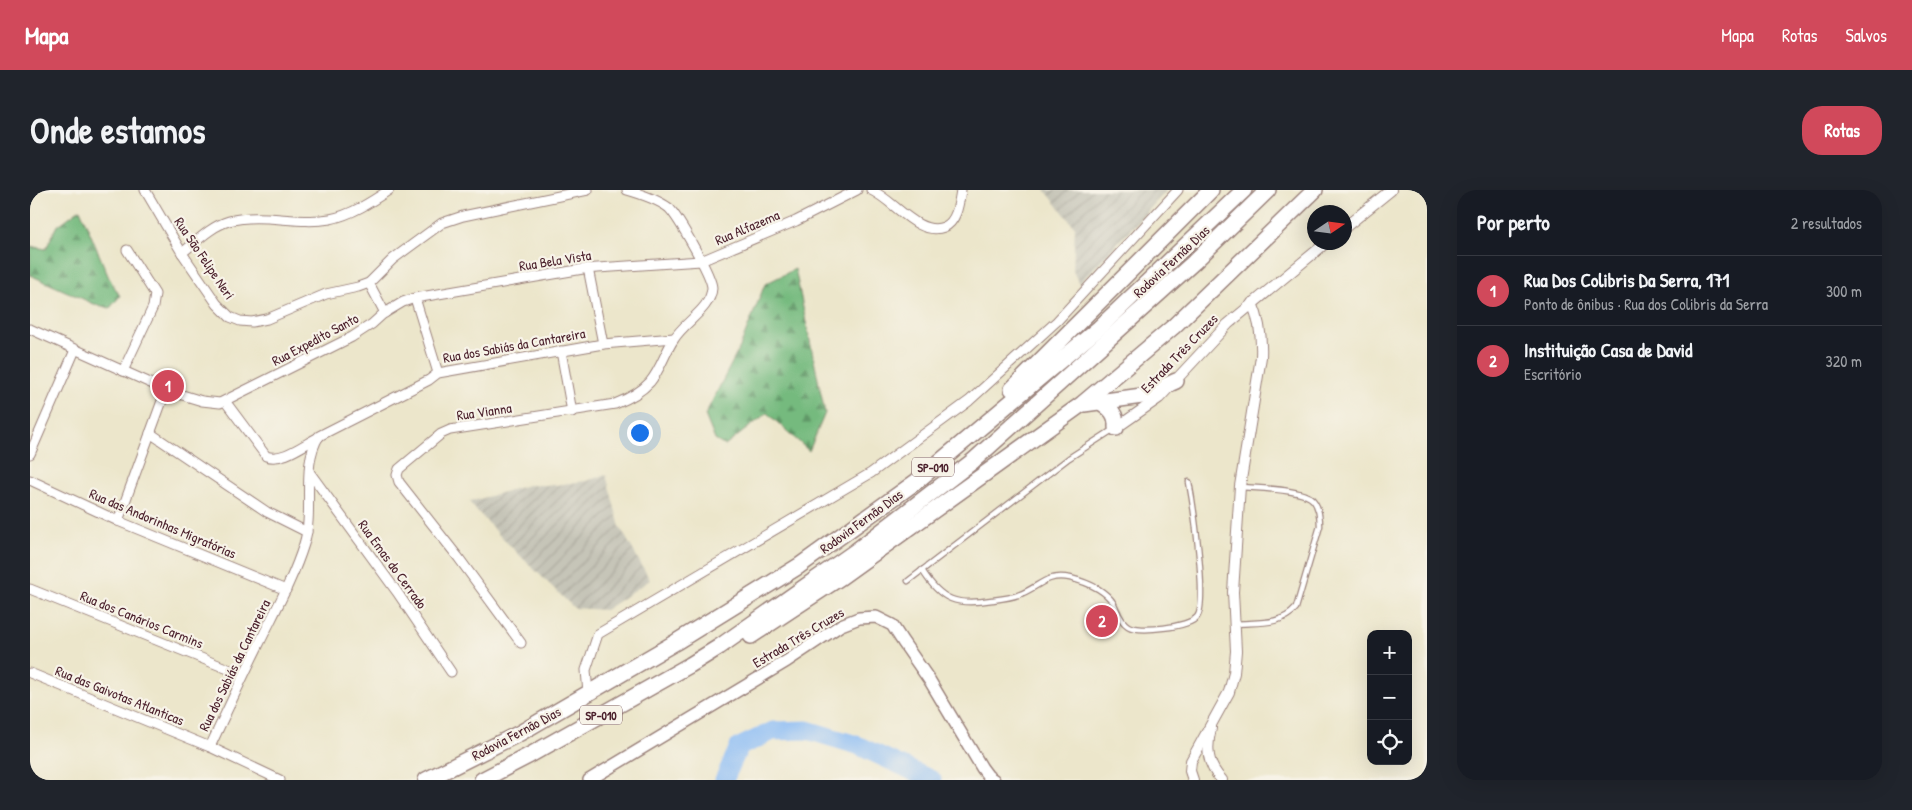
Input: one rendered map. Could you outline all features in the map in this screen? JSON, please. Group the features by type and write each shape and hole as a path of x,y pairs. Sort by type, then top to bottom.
{"highway":[{"path":"909,487 1030,372 1211,190"},
{"name":"Rodovia Fernão Dias","path":"426,780 520,732 634,668 798,566 909,487 1099,328 1244,190"},
{"name":"Rodovia Fernão Dias","path":"482,780 538,751 719,647 856,551 973,461 1194,262 1268,190"},
{"path":"719,647 752,636 841,577 1082,404 1172,327 1315,190"},
{"path":"1082,404 1142,396 1176,381"},
{"path":"1099,401 1111,408 1115,415 1116,428"}],"main road":[{"name":"Estrada Três Cruzes","path":"588,780 787,661 841,625 860,618 876,617 892,625 934,688 982,768 994,780"}],"street":[{"name":"Rua São Felipe Neri","path":"145,190 182,253 216,304 230,317 240,321 252,322 267,319 326,294 369,283 393,259 442,223 463,216 588,190"},
{"path":"182,253 211,230 230,221 258,218 329,219 343,216 389,190"},
{"path":"627,190 655,200 668,208 676,217 701,261"},
{"name":"Rua Alfazema","path":"701,261 796,221 857,190"},
{"path":"875,191 925,228 933,230 946,226 954,218 961,190"},
{"path":"588,693 586,670 598,634 871,473 969,402 1056,321 1178,190"},
{"path":"1352,222 1391,190"},
{"path":"123,371 153,307 155,294 127,250"},
{"name":"Estrada Três Cruzes","path":"1116,428 1159,398 1228,324 1318,250"},
{"name":"Rua Bela Vista","path":"415,298 588,268 701,261"},
{"name":"Rua Vianna","path":"520,643 458,557 399,482 397,475 399,469 440,434 450,430 572,412 615,404 633,396 650,382 674,338 710,298 712,287 710,277 701,261"},
{"path":"588,268 603,344"},
{"path":"369,283 385,313"},
{"path":"415,298 438,372"},
{"name":"Rua Expedito Santo","path":"225,401 352,337 385,313 403,302 415,298"},
{"path":"1193,780 1190,771 1190,761 1229,692 1234,673 1236,651 1233,592 1240,486 1261,357 1262,335 1259,319 1252,303"},
{"path":"30,330 166,390 212,403 225,401 266,456 277,457 286,454 319,436"},
{"name":"Rua dos Sabiás da Cantareira","path":"210,747 243,675 286,590 308,532 311,453 319,436 429,380 438,372 603,344 674,338"},
{"path":"30,454 76,350"},
{"path":"561,351 572,412"},
{"path":"118,521 166,390"},
{"path":"150,433 259,507 308,532"},
{"name":"Rua Emas do Cerrado","path":"310,473 451,672"},
{"name":"Rua das Andorinhas Migratórias","path":"30,480 118,521 286,590"},
{"name":"Rua dos Canários Carmins","path":"30,589 243,675"},
{"name":"Rua das Gaivotas Atlanticas","path":"30,673 210,747 280,780"},
{"path":"1213,720 1208,739 1208,752 1216,774 1222,780"}],"lane":[{"name":"Estrada Três Cruzes","path":"908,581 1069,458 1116,428"},
{"path":"922,570 930,584 950,600 978,602 1017,596 1049,578 1060,576 1085,582 1107,595 1114,604 1120,619 1132,628 1156,629 1187,624 1197,618 1201,611 1200,569 1189,482"},
{"path":"1235,624 1279,621 1296,608 1320,526 1317,506 1309,496 1295,492 1240,486"}],"shaded area":[{"path":"1045,190 1167,190 1079,284 1073,271 1075,227"},
{"path":"606,475 620,527 650,580 605,610 574,608 501,537 469,502 528,485 555,485 586,481"}],"green space":[{"path":"80,209 109,278 120,296 110,308 94,304 30,275 30,246 46,249 56,227"},
{"path":"795,269 825,413 809,451 767,413 725,446 715,440 705,415 740,347 765,284"}],"waterway":[{"path":"724,780 739,747 773,731 807,730 857,745 932,780"}],"place":[{"name":"Rua Dos Colibris Da Serra, 171","path":"168,386"},
{"name":"Instituição Casa de David","path":"1102,621"}]}
